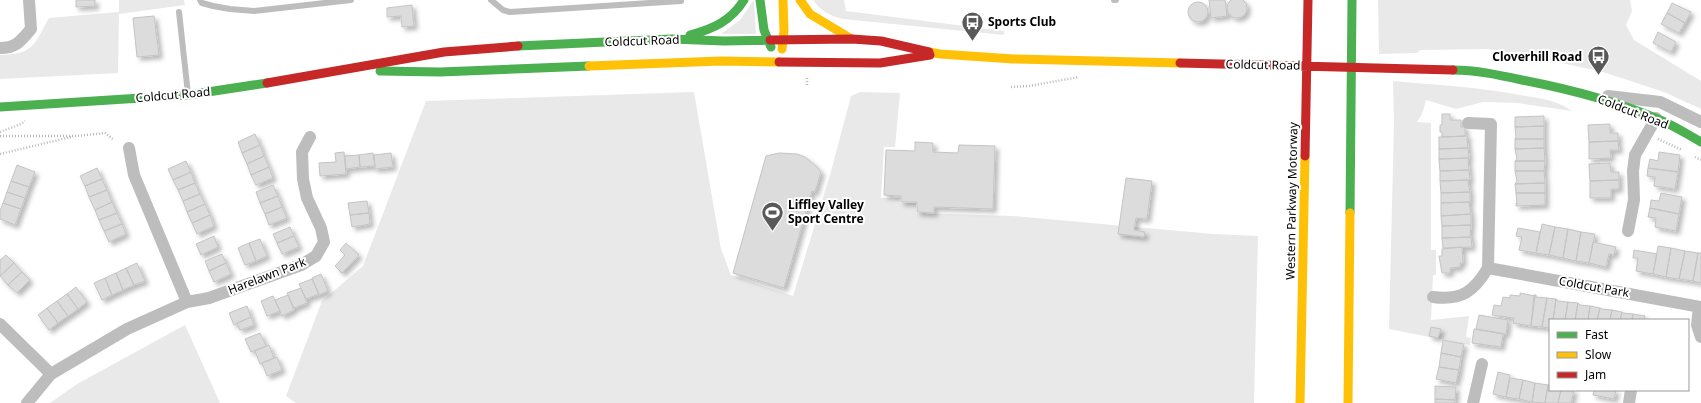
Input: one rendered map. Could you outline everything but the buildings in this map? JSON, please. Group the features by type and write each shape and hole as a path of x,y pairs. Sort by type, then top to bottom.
{"main road":[{"path":"671,39 710,30 729,20 739,10 744,0"},
{"path":"760,0 766,39 779,61"},
{"path":"779,61 784,39 785,22 783,0"},
{"path":"800,0 810,14 852,39"},
{"name":"Western Parkway Motorway","path":"1300,403 1308,0"},
{"path":"1348,403 1352,0"},
{"name":"Coldcut Road","path":"0,107 188,94 246,87 444,52 464,50 528,45 671,39 724,41 766,39 852,39 881,41 940,54 1013,59 1406,67 1466,70 1504,75 1585,94 1656,118 1701,142"},
{"name":"Coldcut Road","path":"345,70 440,72 721,61 880,63 940,54"}],"street":[{"path":"0,48 10,48 22,40 31,28 29,0"},
{"name":"Coldcut Road","path":"1585,94 1660,102 1701,122"},
{"path":"1628,232 1634,200 1633,171 1635,155 1656,118"},
{"path":"1434,297 1448,298 1466,293 1478,284 1488,268 1491,124 1468,123"},
{"name":"Harelawn Park","path":"27,403 52,374 126,329 187,302 209,298 300,265 316,256 324,242 321,228 307,198 303,179 302,152 310,137"},
{"path":"129,148 134,175 187,302"},
{"name":"Coldcut Park","path":"1488,268 1700,307 1697,325 1701,338"},
{"path":"0,324 52,374"},
{"path":"1473,403 1482,364"},
{"path":"1629,403 1631,391"}],"lane":[{"path":"200,0 202,3 213,6 254,11 351,0"},
{"path":"491,0 502,10 510,12 681,1"},
{"path":"179,12 188,94"}],"path":[{"path":"806,78 807,85"},
{"path":"0,132 21,124"},
{"path":"0,136 76,136 105,133 114,140"},
{"path":"0,154 76,136"},
{"path":"1657,138 1701,160"}],"shaded area":[{"path":"119,0 184,0 185,5 119,14 118,73 0,79 0,55 20,53 32,46 49,18 119,12"},
{"path":"754,0 756,34 721,34 740,20"},
{"path":"813,0 844,0 846,11 1004,31 1004,35 843,19 826,12"},
{"path":"1378,0 1630,0 1632,11 1626,25 1634,40 1701,81 1701,109 1664,92 1603,72 1525,55 1488,49 1420,50 1417,53 1379,54"},
{"path":"1393,81 1472,88 1534,97 1560,104 1572,111 1518,103 1483,102 1456,109 1426,100 1422,114 1417,122 1431,123 1431,250 1436,250 1436,275 1433,275 1431,320 1469,316 1466,337 1471,338 1470,345 1389,329 1394,122"},
{"path":"694,92 721,249 731,275 793,296 830,175 851,96 860,92 900,93 895,147 884,147 881,198 900,198 900,203 916,203 916,213 1012,216 1213,234 1258,236 1254,403 296,403 286,396 322,301 363,266 426,101"},
{"path":"185,325 220,403 50,403 77,384"}],"traffic: fast":[{"path":"690,35 714,27 721,23 727,19 744,0"},
{"path":"760,0 764,30 771,47"},
{"path":"1350,213 1352,0"},
{"path":"518,46 671,39 724,41 770,40"},
{"path":"380,71 440,72 589,66"},
{"path":"1453,70 1496,75 1557,87 1592,96 1660,120 1701,142"},
{"path":"0,107 188,95 267,83"}],"traffic: slow":[{"path":"782,49 784,31 783,0"},
{"path":"800,0 810,14 850,38"},
{"path":"929,52 1013,59 1180,63"},
{"path":"589,66 721,61 779,62"},
{"path":"1300,403 1305,156"},
{"path":"1348,403 1350,213"}],"traffic: jam":[{"path":"1305,156 1308,0"},
{"path":"770,40 852,39 881,41 929,52"},
{"path":"267,83 444,52 518,46"},
{"path":"779,62 880,63 930,55"},
{"path":"1180,63 1453,70"}],"place":[{"name":"Sports Club","path":"972,42"},
{"name":"Cloverhill Road","path":"1598,76"},
{"name":"Liffley Valley Sport Centre","path":"772,232"}]}
